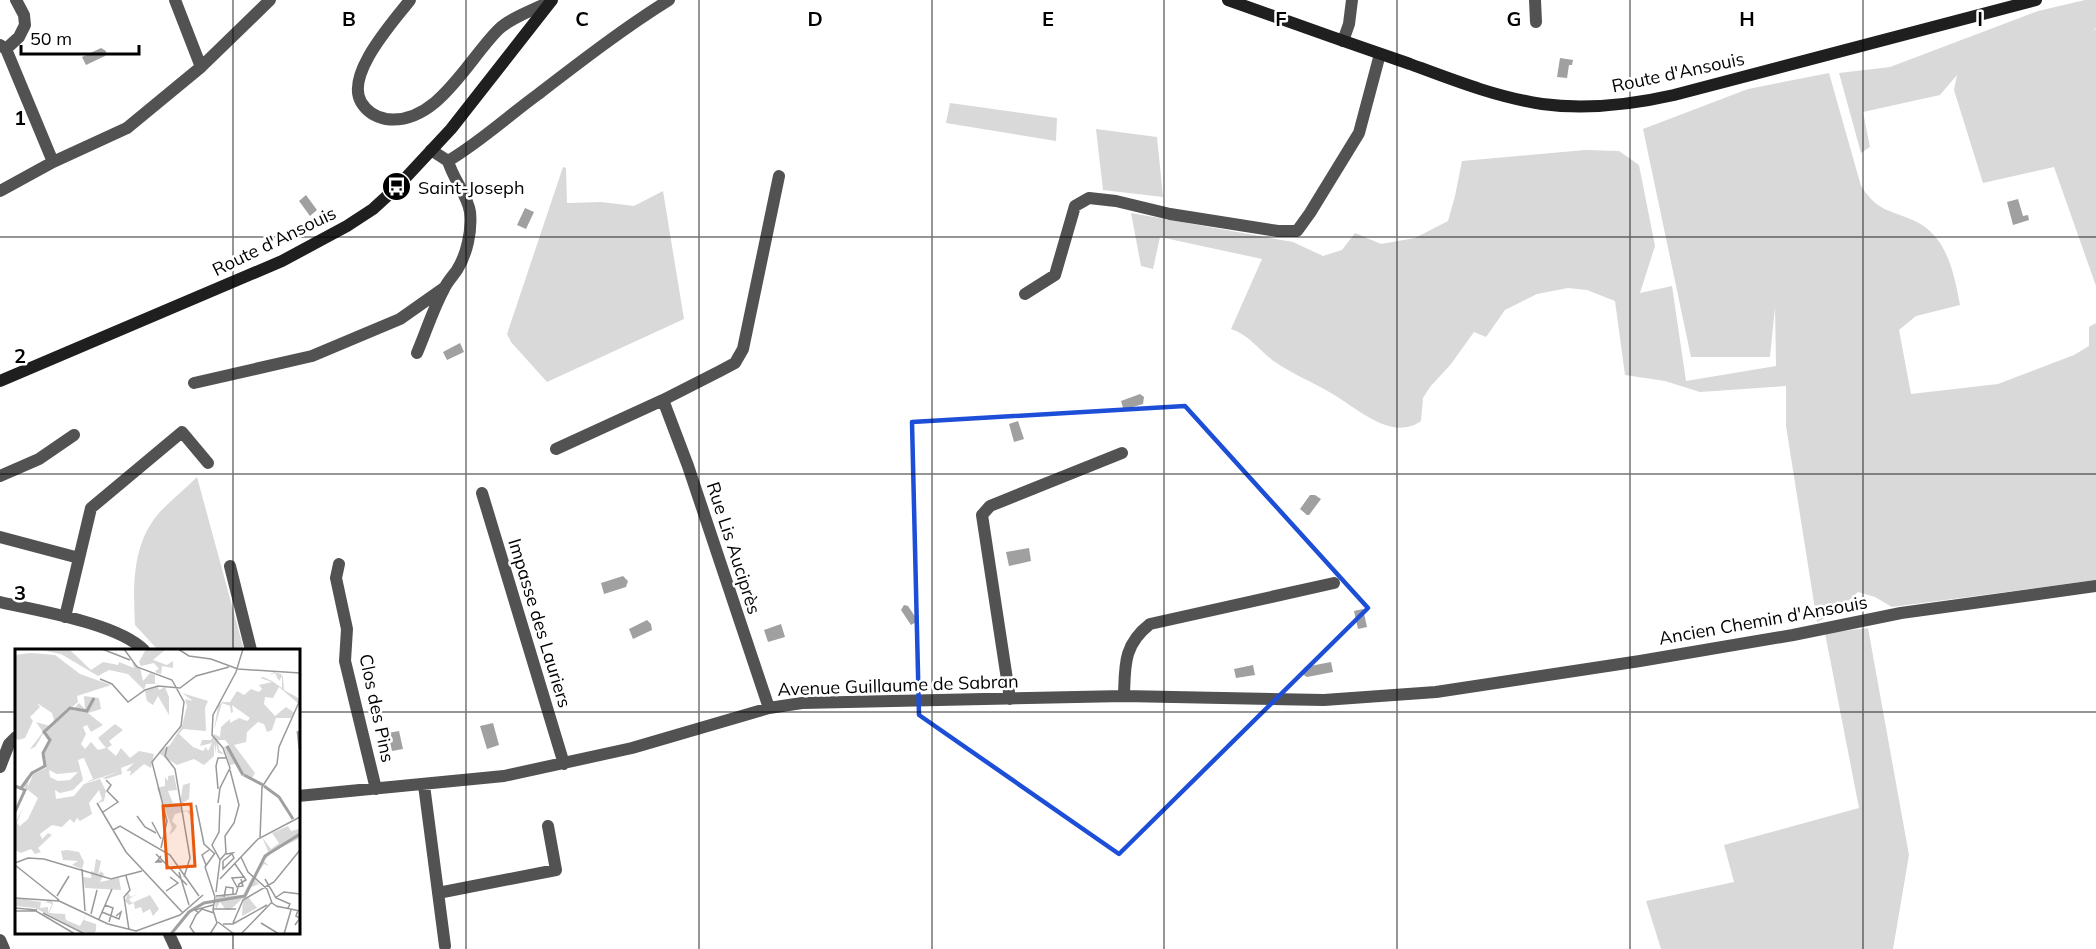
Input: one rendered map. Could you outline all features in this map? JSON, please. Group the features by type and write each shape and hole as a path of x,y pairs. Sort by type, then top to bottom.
{"street":[{"path":"16,0 24,15 26,25 19,37 3,47 53,162"},
{"path":"175,0 201,67"},
{"path":"0,191 53,162 128,128 201,67 270,0"},
{"path":"411,0 364,64 358,82 359,98 365,109 378,117 395,120 415,116 441,97 500,28 551,1"},
{"path":"448,161 473,146 537,95 669,0"},
{"name":"Route d'Ansouis","path":"1228,0 1513,99 1566,106 1619,105 1674,96 2036,0"},
{"path":"1343,41 1349,24 1352,0"},
{"path":"1534,0 1536,22"},
{"name":"Route d'Ansouis","path":"0,381 282,261 320,242 373,209 451,129 551,1"},
{"path":"1026,294 1055,275 1075,206 1089,198 1116,201 1170,214 1267,230 1297,231 1311,213 1359,133 1380,54"},
{"path":"417,353 444,288 466,252 470,231 470,210 464,194 452,176 448,161 431,150"},
{"path":"556,449 663,400 735,363 743,349 779,176"},
{"path":"194,383 312,356 400,319 444,288"},
{"name":"Rue Lis Auciprès","path":"663,400 688,466 769,708"},
{"path":"65,617 91,508 182,432 208,463"},
{"path":"0,476 39,459 74,435"},
{"path":"1010,699 982,515 990,506 1122,453"},
{"name":"Impasse des Lauriers","path":"482,493 564,764"},
{"path":"0,537 79,558"},
{"name":"Clos des Pins","path":"339,564 336,578 347,629 345,661 376,789"},
{"path":"230,566 251,649"},
{"path":"1124,696 1125,661 1129,649 1138,633 1150,624 1334,583"},
{"name":"Ancien Chemin d'Ansouis","path":"1436,692 1675,655 1900,613 2096,586"},
{"path":"0,602 112,631 131,640 142,649"},
{"name":"Avenue Guillaume de Sabran","path":"300,796 504,776 564,764 688,733 769,708 802,703 1124,696 1324,700 1436,692"},
{"path":"0,767 9,744 15,738"},
{"path":"424,785 445,946"},
{"path":"438,893 556,870 548,826"},
{"path":"168,934 176,949"},
{"path":"0,940 4,949"}],"highlighted area":[{"path":"1185,406 1368,608 1119,854 919,715 912,422"}],"shaded area":[{"path":"2085,0 2096,0 2096,28 2093,30 2096,29 2096,286 2054,167 1983,183 1954,90 1957,75 1940,95 1863,112 1870,147 1861,153 1839,73 1890,67 2038,11"},
{"path":"101,48 106,51 105,56 86,65 82,57"},
{"path":"1560,58 1573,60 1572,65 1569,65 1567,78 1557,77"},
{"path":"1829,73 1861,186 1879,206 1915,221 1935,236 1952,268 1960,305 1916,316 1899,330 1911,394 1998,384 2074,355 2089,346 2089,327 2096,323 2096,580 1892,607 1875,597 1858,592 1835,613 1817,622 1786,426 1786,386 1700,392 1665,381 1625,375 1615,301 1587,290 1568,288 1537,294 1505,310 1486,337 1474,332 1423,398 1421,421 1398,428 1375,421 1324,389 1288,370 1269,358 1244,335 1231,329 1262,259 1160,237 1153,269 1141,266 1131,213 1293,242 1323,256 1342,250 1355,233 1381,244 1415,238 1448,221 1462,161 1585,150 1619,151 1639,165 1655,246 1640,293 1672,286 1686,381 1776,366 1775,307 1770,357 1691,357 1643,129 1748,89"},
{"path":"950,103 1057,118 1056,141 946,123"},
{"path":"1096,129 1157,137 1163,197 1103,190"},
{"path":"563,167 566,168 567,203 601,202 634,206 663,191 684,319 547,382 511,342 507,334"},
{"path":"306,195 317,210 310,216 299,201"},
{"path":"2018,199 2023,216 2028,215 2029,220 2013,225 2007,202"},
{"path":"525,208 534,212 526,229 517,225"},
{"path":"460,343 464,352 447,360 443,352"},
{"path":"1140,394 1144,397 1143,404 1123,408 1121,401"},
{"path":"1018,421 1024,439 1014,442 1009,424"},
{"path":"197,477 244,649 157,649 135,625 134,595 139,552 150,525 159,513"},
{"path":"1310,495 1321,499 1307,515 1300,509"},
{"path":"1029,548 1031,561 1009,566 1006,552"},
{"path":"623,576 628,581 626,587 604,594 601,583"},
{"path":"904,605 908,606 918,621 911,625 901,610"},
{"path":"1363,609 1367,627 1358,629 1354,611"},
{"path":"647,620 652,630 633,639 629,629"},
{"path":"781,624 785,637 768,642 764,630"},
{"path":"1868,628 1909,855 1893,949 1661,949 1646,901 1734,882 1724,845 1859,808 1825,633"},
{"path":"1331,662 1333,672 1307,677 1301,673 1305,667"},
{"path":"1253,665 1255,675 1236,678 1234,669"},
{"path":"493,723 499,745 487,749 480,726"},
{"path":"399,731 403,749 392,751 388,733"}],"place":[{"name":"Saint-Joseph","path":"397,187"}]}
